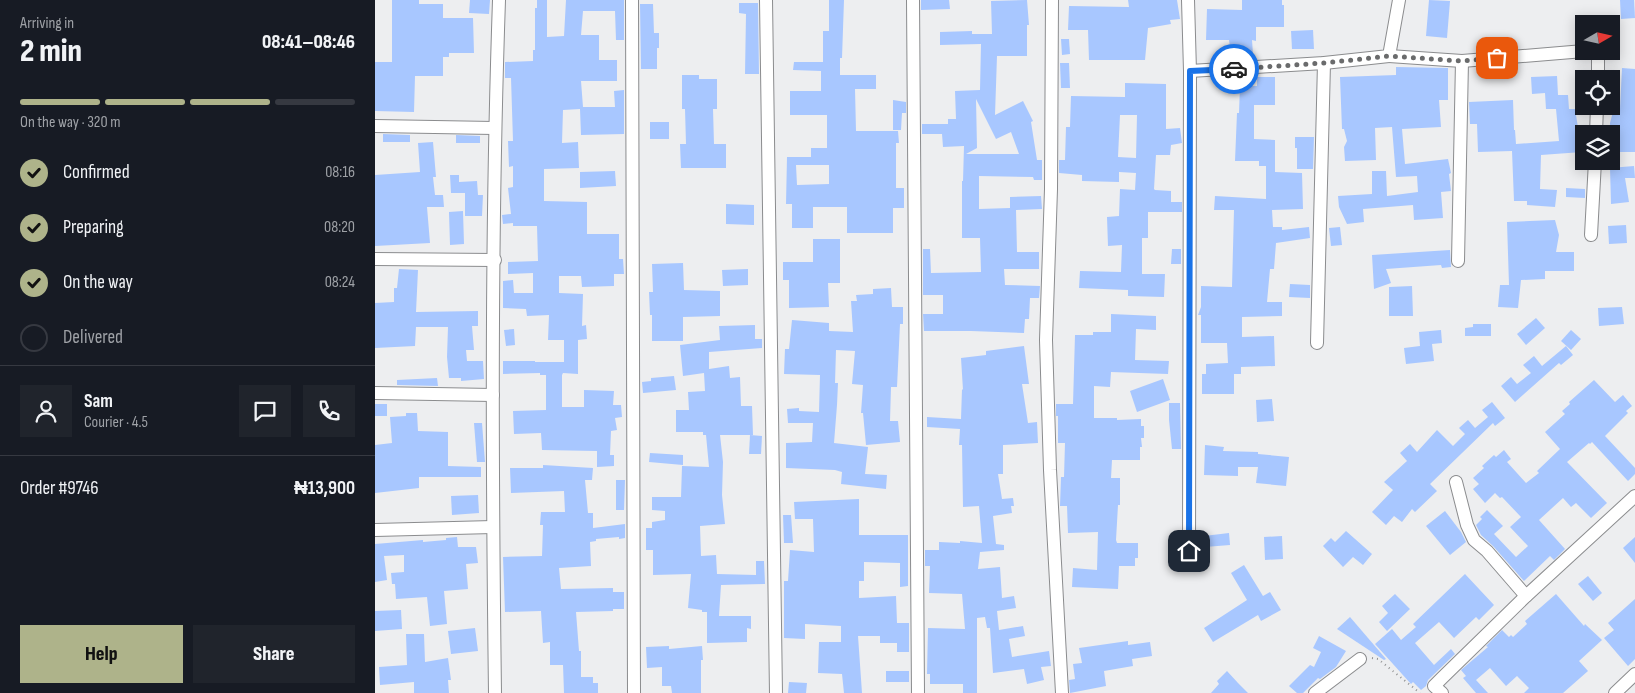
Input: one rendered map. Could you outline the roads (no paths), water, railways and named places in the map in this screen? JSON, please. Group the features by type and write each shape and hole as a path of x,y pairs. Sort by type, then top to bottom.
{"street":[{"path":"495,693 493,527 494,128 499,0"},
{"path":"632,0 634,693"},
{"path":"766,0 776,693"},
{"path":"913,0 918,693"},
{"path":"1052,0 1051,189 1045,340 1049,470 1062,693"},
{"path":"1188,0 1190,71 1189,551"},
{"path":"1389,56 1399,0"},
{"path":"1190,71 1324,63 1389,56 1462,61 1575,52"},
{"path":"1459,261 1462,61"},
{"path":"1317,343 1324,63"},
{"path":"375,126 494,128"},
{"path":"1591,235 1595,170"},
{"path":"375,259 495,260"},
{"path":"375,393 493,395"},
{"path":"1456,482 1467,525 1474,540 1487,551 1526,596"},
{"path":"1434,691 1526,596 1635,496"},
{"path":"375,530 493,527"},
{"path":"1315,693 1360,659"},
{"path":"1615,693 1635,674"}]}
